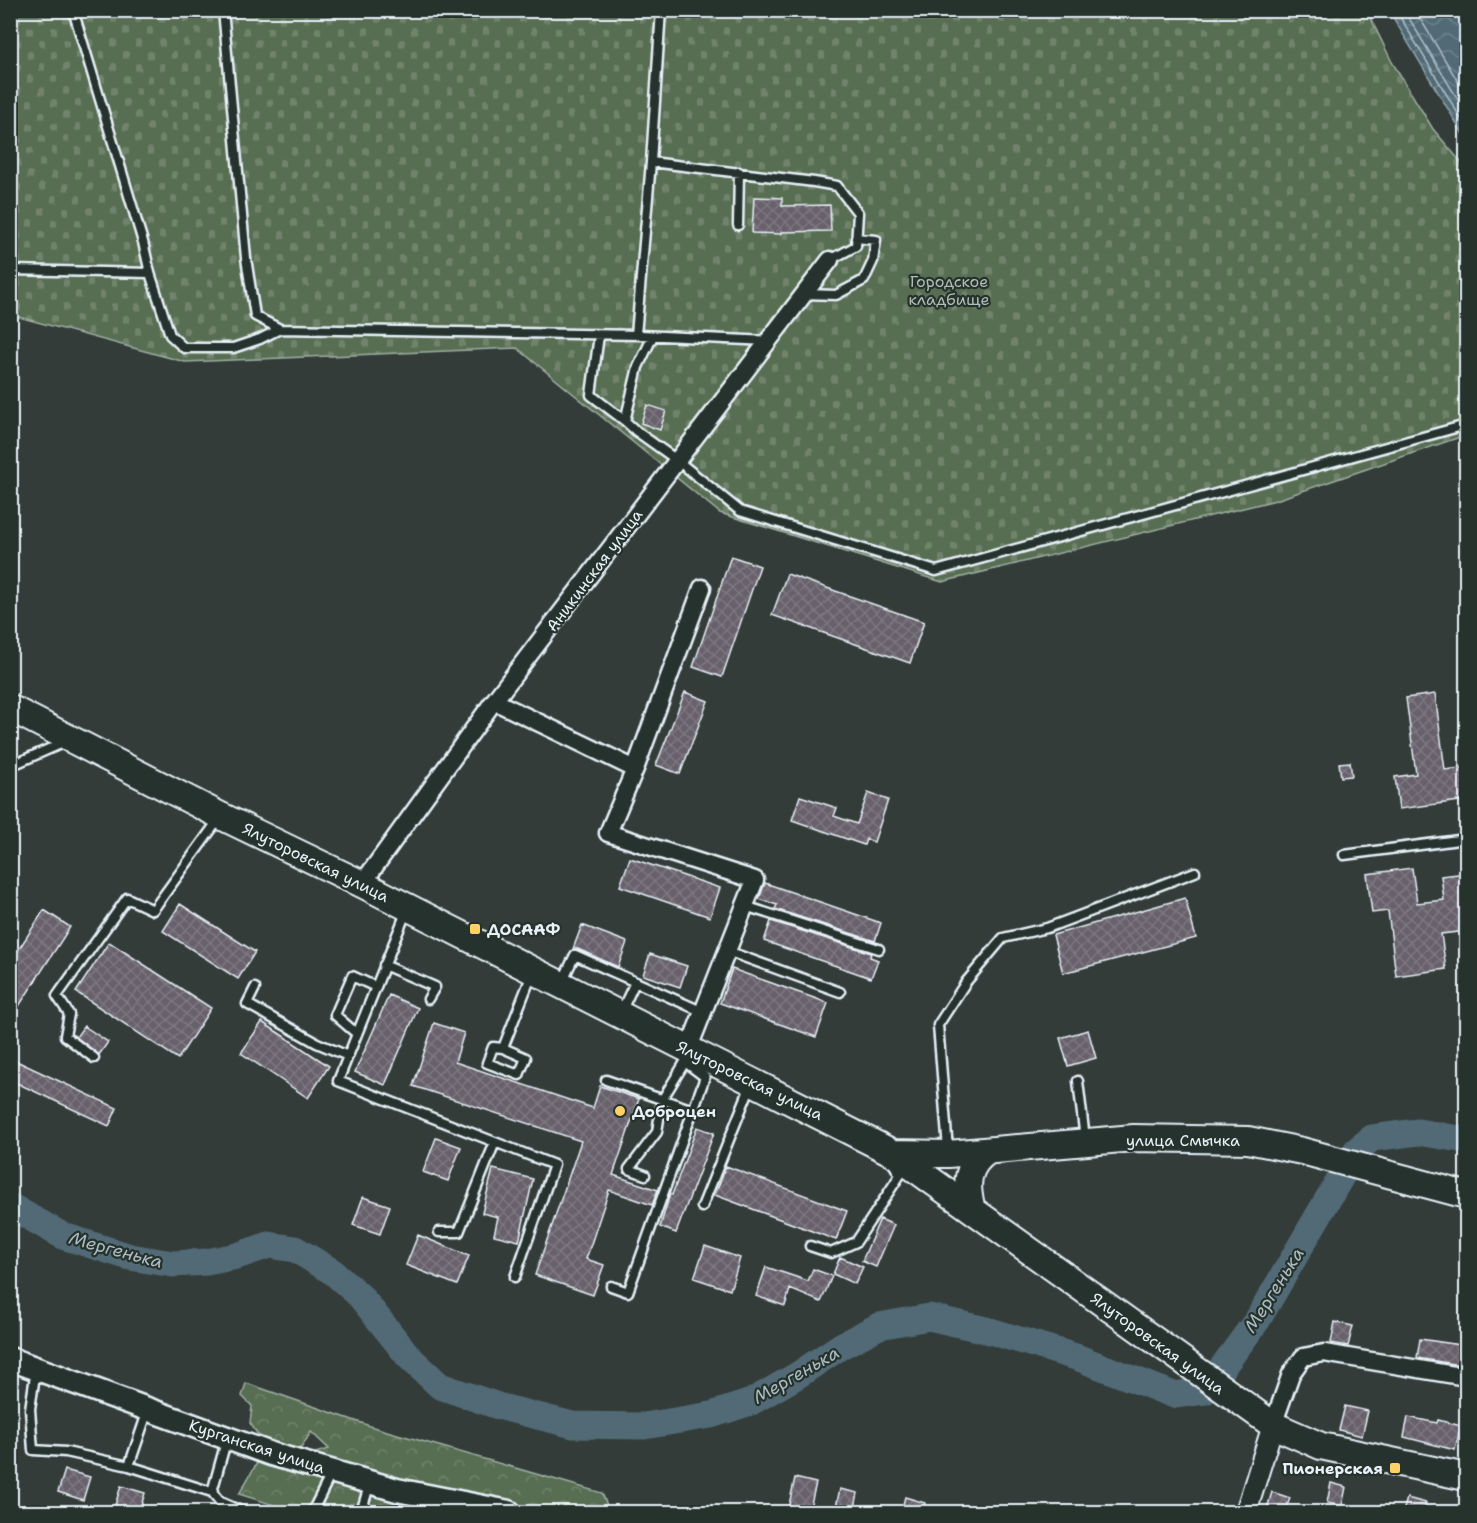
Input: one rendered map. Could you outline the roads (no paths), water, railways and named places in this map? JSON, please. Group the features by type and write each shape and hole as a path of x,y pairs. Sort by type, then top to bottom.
{"main road":[{"name":"Ялуторовская улица","path":"10,708 221,816 533,970 620,1015 687,1056 752,1081 889,1151 1264,1418 1321,1446 1467,1477"},
{"name":"улица Смычка","path":"889,1151 948,1154 1134,1138 1248,1140 1302,1150 1467,1195"},
{"path":"972,1209 968,1183 970,1170 974,1161 987,1150"},
{"name":"Курганская улица","path":"10,1359 271,1454 370,1483 419,1504 504,1512"}],"street":[{"name":"Аникинская улица","path":"362,884 494,701 830,260"},
{"path":"687,1056 755,880 608,833 635,769 702,588"},
{"path":"494,701 635,769"},
{"path":"1246,1512 1264,1418 1303,1357 1324,1353 1467,1377"}],"lane":[{"path":"73,10 170,335 184,348 233,348 280,329"},
{"path":"223,10 246,258 255,316 280,329 636,335 768,341"},
{"path":"636,335 661,10"},
{"path":"651,162 837,186 858,213 856,238 855,246 830,260"},
{"path":"738,225 740,172"},
{"path":"804,294 836,296 864,280 873,261 876,240 856,238"},
{"path":"11,270 150,273"},
{"path":"599,335 591,395 678,460 740,511 936,572 1467,425"},
{"path":"624,421 638,367 653,336"},
{"path":"10,760 16,763 71,739"},
{"path":"94,1058 65,1036 69,1014 57,996 127,898 153,910 221,816"},
{"path":"1344,855 1467,839"},
{"path":"948,1154 938,1025 966,982 1003,938 1047,928 1195,872"},
{"path":"745,906 879,949"},
{"path":"408,907 338,1081 554,1165 515,1277"},
{"path":"727,951 840,992"},
{"path":"561,985 575,955 703,1012"},
{"path":"384,965 435,987 428,999"},
{"path":"503,1048 533,970"},
{"path":"357,1034 335,1014 352,976 376,987"},
{"path":"620,1015 635,982"},
{"path":"255,988 247,1004 317,1043 348,1056"},
{"path":"493,1047 503,1048 526,1058 519,1075 487,1063 493,1047"},
{"path":"611,1286 628,1292 705,1077 687,1056 662,1100 657,1132 629,1168 645,1175"},
{"path":"606,1080 693,1110"},
{"path":"702,1207 752,1081"},
{"path":"1078,1081 1085,1142"},
{"path":"439,1232 459,1232 495,1142"},
{"path":"810,1246 831,1253 856,1242 900,1175 889,1151"},
{"path":"36,1368 30,1409 33,1450 66,1452 129,1466 212,1492 220,1502 243,1512"},
{"path":"129,1466 149,1410"},
{"path":"212,1492 227,1438"},
{"path":"312,1512 332,1471"},
{"path":"361,1512 370,1483"}],"water":[{"path":"1389,11 1466,11 1466,139 1394,19"}],"waterway":[{"name":"Мергенька","path":"10,1206 63,1236 130,1257 173,1264 207,1262 237,1256 269,1245 295,1249 333,1272 360,1296 409,1357 440,1386 498,1406 573,1425 644,1426 711,1415 751,1402 798,1375 841,1346 879,1326 929,1317 990,1331 1079,1358 1174,1395 1205,1391 1258,1319 1356,1151 1372,1138 1418,1132 1466,1140"}],"place":[{"name":"ДОСААФ","path":"475,929"},
{"name":"Доброцен","path":"620,1111"},
{"name":"Пионерская","path":"1395,1468"}],"park label":[{"name":"Городское кладбище","path":"949,290"}]}
